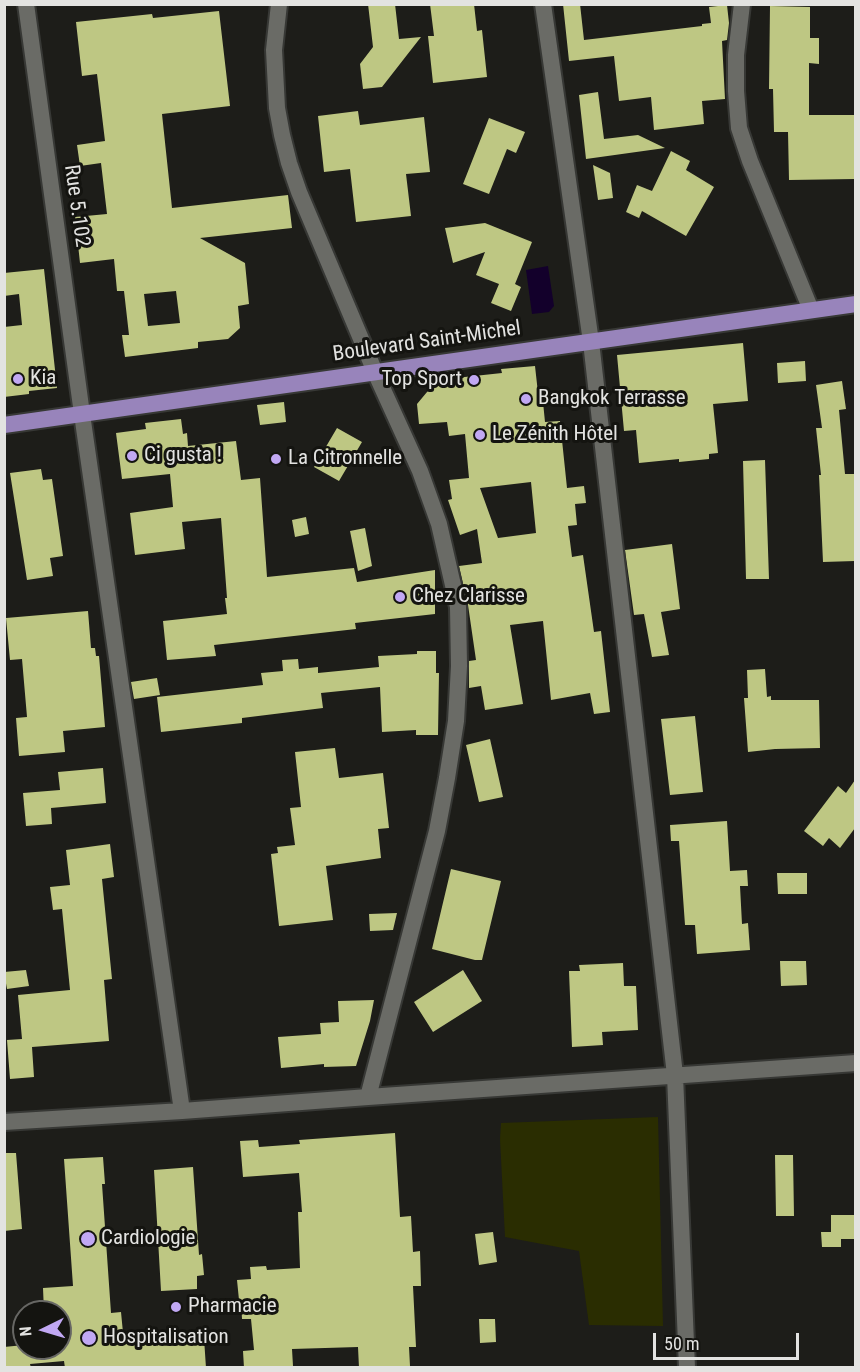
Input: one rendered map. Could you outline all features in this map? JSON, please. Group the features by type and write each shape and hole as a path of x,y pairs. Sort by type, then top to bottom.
{"main road":[{"name":"Boulevard Saint-Michel","path":"4,425 855,304"}],"street":[{"name":"Rue 5.102","path":"26,4 182,1111"},
{"path":"279,4 274,50 277,108 282,135 299,192 375,372 420,471 439,524 458,607 459,666 456,721 447,778 437,831 368,1096"},
{"path":"543,4 591,342 675,1076 687,1368"},
{"path":"742,4 736,55 739,128 750,161 811,310"},
{"path":"4,1122 855,1063"}],"green space":[{"path":"658,1117 663,1326 589,1325 579,1251 505,1237 501,1123"}],"shaded area":[{"path":"548,266 554,306 549,312 532,314 526,270"}],"building":[{"path":"368,4 395,4 399,39 421,37 382,87 363,89 360,64 373,47"},
{"path":"430,4 474,4 477,31 482,30 487,77 433,83 428,36 434,36"},
{"path":"563,4 580,4 584,40 702,26 702,24 711,23 709,7 727,5 729,23 727,40 722,41 725,99 702,101 704,124 654,130 651,97 619,101 614,56 569,61"},
{"path":"770,6 810,7 810,38 819,38 819,64 809,63 809,115 855,115 855,179 789,180 788,132 774,132 773,89 769,89"},
{"path":"219,11 230,106 162,114 172,208 288,195 292,228 200,238 245,263 249,304 238,306 240,328 228,339 198,342 198,348 125,357 122,335 129,335 124,291 117,291 114,259 80,263 75,217 107,214 101,163 80,166 77,145 105,141 97,74 82,76 76,22 152,14 153,18","holes":["176,291 180,323 148,326 144,294"]},
{"path":"598,92 604,139 638,135 665,148 586,159 579,95"},
{"path":"358,111 360,125 424,117 430,172 406,174 411,216 356,222 350,169 324,172 318,116"},
{"path":"489,118 525,132 516,153 507,149 489,194 463,184"},
{"path":"671,151 690,161 686,170 714,187 686,236 642,211 639,218 626,212 637,185 652,191"},
{"path":"593,165 610,173 613,198 598,200"},
{"path":"485,223 532,242 515,284 521,287 511,311 491,303 499,284 476,275 485,252 453,263 445,228"},
{"path":"44,269 57,388 4,397 4,327 22,325 19,294 4,296 4,273"},
{"path":"743,343 748,401 713,404 718,453 709,454 709,459 639,463 636,430 624,431 617,355"},
{"path":"805,361 806,381 778,383 777,363"},
{"path":"535,366 539,402 543,402 545,422 560,421 567,488 584,486 586,503 575,504 577,525 568,526 572,557 583,555 594,632 601,631 610,712 594,714 590,693 551,700 543,621 510,625 523,704 485,710 481,686 469,688 469,661 476,660 468,605 459,566 482,563 477,529 460,535 448,500 452,499 449,480 469,478 465,434 449,436 447,422 419,424 417,404 437,380 502,373 501,369","holes":["531,482 536,533 498,538 480,488"]},
{"path":"842,381 846,409 839,410 845,474 855,474 855,561 823,562 819,475 821,475 816,428 822,428 816,385"},
{"path":"284,402 286,422 260,425 257,405"},
{"path":"181,419 183,434 187,433 188,446 236,441 241,480 260,478 267,577 354,568 357,582 435,570 435,614 355,623 356,629 214,645 216,656 167,660 163,621 227,614 221,518 182,522 185,549 135,555 130,513 173,507 170,474 122,479 116,433 146,429 145,423"},
{"path":"337,428 362,442 339,481 314,467"},
{"path":"765,460 769,579 746,579 743,461"},
{"path":"41,469 43,480 52,479 63,556 50,558 53,576 27,580 10,473"},
{"path":"306,517 309,534 295,537 292,520"},
{"path":"365,528 372,566 358,571 350,531"},
{"path":"672,544 680,609 661,612 669,655 652,657 644,614 634,615 625,550"},
{"path":"88,611 91,648 95,648 96,656 99,656 105,727 63,731 65,752 19,756 16,718 27,717 22,659 10,660 6,618"},
{"path":"417,651 436,651 436,673 439,673 438,735 416,735 416,730 382,732 380,687 321,693 323,708 242,718 242,723 161,732 157,697 263,685 261,673 283,671 282,660 298,659 299,669 318,667 318,673 379,667 378,656 417,654"},
{"path":"765,669 767,697 771,696 771,700 819,700 820,748 748,752 744,698 748,698 747,670"},
{"path":"157,678 160,695 134,699 131,682"},
{"path":"695,716 703,792 670,795 661,719"},
{"path":"490,739 503,797 479,802 466,745"},
{"path":"335,748 339,778 383,773 389,828 378,829 381,858 326,866 333,920 279,926 271,854 278,853 277,847 295,845 290,808 301,807 295,752"},
{"path":"103,768 106,803 51,808 52,824 26,826 23,793 60,790 58,772"},
{"path":"855,780 855,828 840,848 829,838 823,846 804,831 838,786 846,793"},
{"path":"727,821 730,871 747,870 748,886 740,886 742,924 748,923 750,950 697,954 695,925 685,925 679,841 671,841 670,825"},
{"path":"110,844 114,877 102,879 112,979 104,980 109,1041 32,1047 34,1077 10,1079 7,1040 22,1039 18,995 70,990 62,909 53,910 50,887 70,885 66,850"},
{"path":"451,869 501,881 482,960 432,949"},
{"path":"777,873 807,873 807,894 778,894"},
{"path":"397,913 393,930 370,931 369,914"},
{"path":"780,961 806,961 807,985 781,986"},
{"path":"623,963 624,986 636,986 638,1030 602,1032 603,1045 572,1047 569,971 580,971 579,965"},
{"path":"26,970 29,986 7,989 4,972"},
{"path":"463,970 482,1001 433,1032 414,1002"},
{"path":"374,1000 356,1066 324,1067 324,1064 281,1068 278,1037 321,1034 320,1023 339,1022 338,1001"},
{"path":"395,1133 400,1217 411,1216 413,1252 420,1251 421,1286 413,1286 416,1347 409,1347 410,1366 359,1368 358,1347 292,1349 293,1366 244,1368 243,1351 254,1350 251,1319 242,1319 237,1280 251,1279 250,1267 266,1266 267,1270 300,1268 298,1212 302,1212 299,1173 243,1177 240,1141 258,1140 259,1147 300,1144 299,1140"},
{"path":"4,1153 16,1153 22,1229 4,1231"},
{"path":"775,1155 793,1155 794,1216 776,1216"},
{"path":"103,1157 105,1184 102,1184 111,1313 121,1312 124,1343 204,1338 206,1368 65,1368 64,1361 30,1364 31,1368 4,1368 4,1347 12,1346 12,1360 72,1360 72,1300 44,1300 43,1288 73,1286 64,1159"},
{"path":"193,1167 199,1255 202,1254 204,1275 197,1276 197,1289 161,1291 154,1170"},
{"path":"831,1215 855,1215 855,1239 841,1239 841,1247 822,1247 821,1232 831,1232"},
{"path":"493,1232 497,1262 479,1265 475,1234"},
{"path":"479,1319 495,1319 496,1342 480,1343"}],"place":[{"name":"Kia","path":"18,379"},
{"name":"Top Sport","path":"474,380"},
{"name":"Bangkok Terrasse","path":"526,399"},
{"name":"Le Zénith Hôtel","path":"480,435"},
{"name":"Ci gusta !","path":"132,456"},
{"name":"La Citronnelle","path":"276,459"},
{"name":"Chez Clarisse","path":"400,597"},
{"name":"Cardiologie","path":"88,1239"},
{"name":"Pharmacie","path":"176,1307"},
{"name":"Hospitalisation","path":"89,1338"}]}
